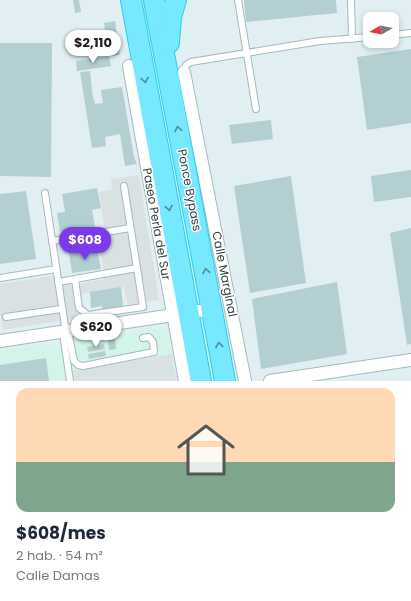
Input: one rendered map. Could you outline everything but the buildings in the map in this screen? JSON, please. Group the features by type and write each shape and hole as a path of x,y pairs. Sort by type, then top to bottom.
{"highway":[{"name":"Ponce Bypass","path":"131,0 181,314 201,381"},
{"name":"Ponce Bypass","path":"154,0 175,71 225,381"},
{"path":"175,71 171,17 176,0"},
{"path":"129,66 135,25"}],"street":[{"name":"Paseo Perla del Sur","path":"129,66 181,314 185,381"},
{"name":"Calle Marginal","path":"175,71 245,381"},
{"path":"0,341 213,309"},
{"path":"270,381 411,360"}],"lane":[{"path":"238,0 256,109"},
{"path":"351,0 352,39"},
{"path":"399,34 411,33"},
{"path":"175,71 192,62 320,41 363,38"},
{"path":"75,279 79,308 88,315 143,307 124,186"},
{"path":"45,193 66,332 70,381"},
{"path":"52,241 130,228"},
{"path":"0,278 56,268"},
{"path":"58,282 137,268"},
{"path":"6,317 62,309"},
{"path":"66,332 74,361 78,365 83,366 154,352 153,342 150,337 143,338"}],"shaded area":[{"path":"139,175 159,300 128,305 124,287 81,294 79,284 105,279 100,248 64,254 60,233 104,226 99,192 112,190 111,179"},
{"path":"52,276 72,284 78,318 3,330 0,313 0,284"},
{"path":"162,328 169,334 177,381 0,381 0,351"},
{"path":"172,354 176,381 75,381 73,371"}]}
